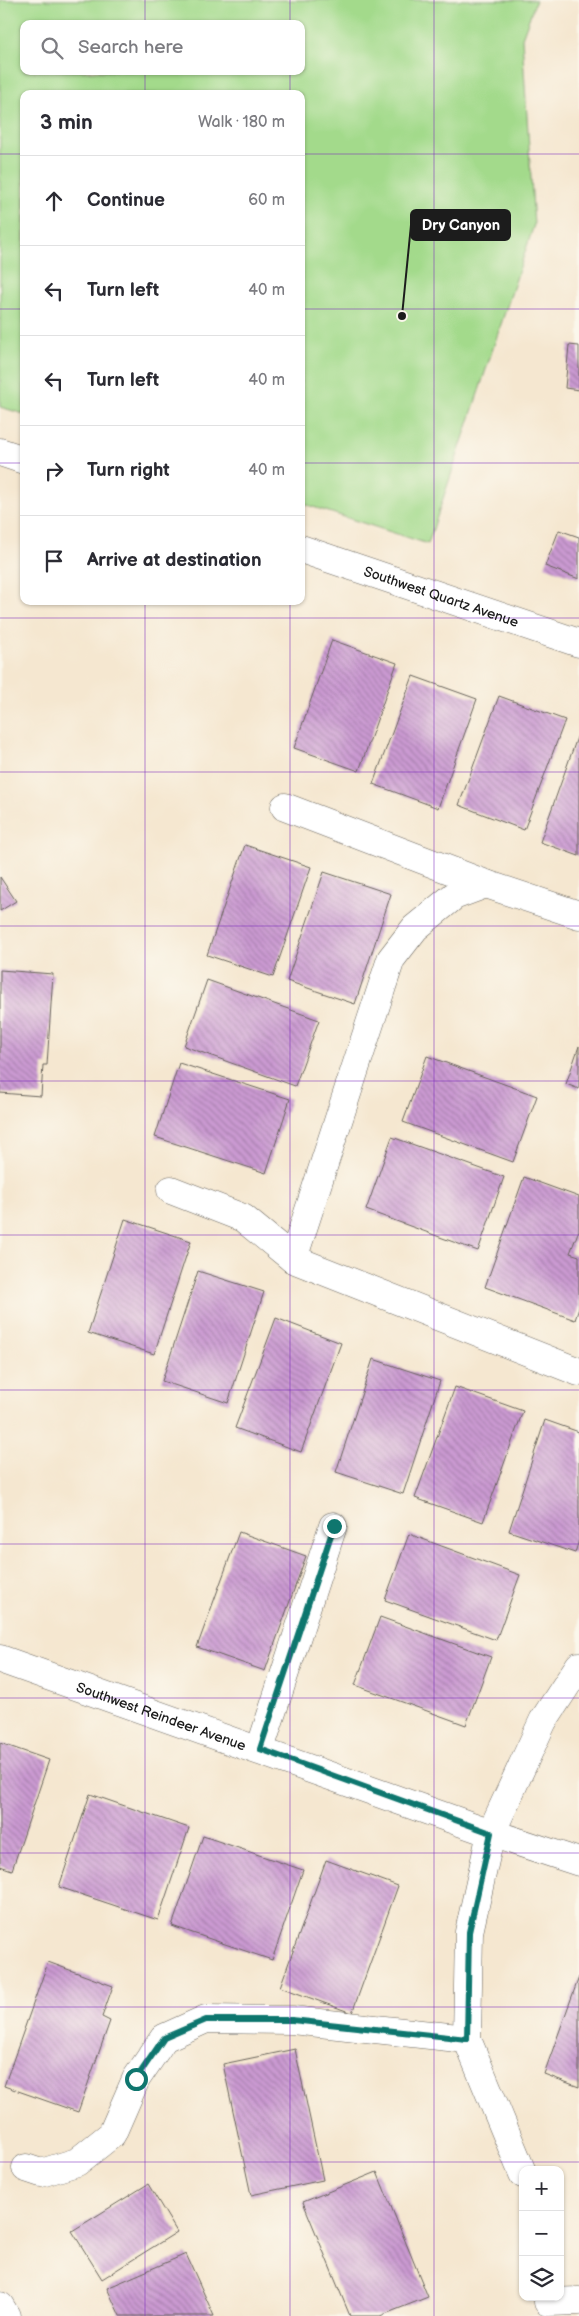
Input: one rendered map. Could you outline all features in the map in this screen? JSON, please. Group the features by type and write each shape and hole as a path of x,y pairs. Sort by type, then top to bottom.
{"street":[{"path":"0,452 20,459"},
{"name":"Southwest Quartz Avenue","path":"305,550 579,643"},
{"path":"285,807 486,884 579,914"},
{"path":"293,1259 391,959 415,928 454,896 486,884"},
{"path":"171,1190 243,1218 293,1259 579,1372"},
{"path":"260,1749 334,1526"},
{"name":"Southwest Reindeer Avenue","path":"0,1659 260,1749 491,1833 579,1862"},
{"path":"520,2166 467,2039 469,1932 491,1833 543,1721 579,1666"},
{"path":"26,2168 41,2174 77,2162 112,2134 136,2079 164,2038 206,2020 292,2020 467,2039"},
{"path":"547,2305 579,2301"},
{"path":"0,2306 6,2316"}],"green space":[{"path":"0,0 536,0 522,38 534,225 428,544 305,504 305,90 20,90 20,413 0,407"}],"building":[{"path":"569,345 579,346 579,390 565,388"},
{"path":"559,530 579,537 579,579 545,566"},
{"path":"332,640 397,663 359,771 294,748"},
{"path":"413,676 477,699 438,808 373,784"},
{"path":"499,696 565,720 524,830 459,805"},
{"path":"579,732 579,856 540,842"},
{"path":"245,845 311,867 273,977 207,955"},
{"path":"324,872 391,894 355,1004 287,981"},
{"path":"0,877 16,901 0,911"},
{"path":"0,970 53,974 47,1065 43,1065 41,1096 0,1093"},
{"path":"207,980 319,1020 295,1086 184,1046"},
{"path":"579,1046 579,1089 566,1084"},
{"path":"427,1056 537,1096 513,1162 403,1122"},
{"path":"179,1063 290,1099 266,1173 155,1137"},
{"path":"392,1137 504,1177 478,1251 366,1210"},
{"path":"524,1177 579,1197 579,1230 570,1253 579,1256 579,1308 575,1320 485,1287"},
{"path":"125,1219 191,1241 154,1354 88,1333"},
{"path":"198,1271 264,1292 228,1403 162,1381"},
{"path":"276,1318 341,1343 301,1452 235,1428"},
{"path":"373,1359 440,1381 403,1494 336,1472"},
{"path":"455,1387 523,1411 483,1522 415,1498"},
{"path":"545,1420 579,1432 579,1540 575,1553 509,1531"},
{"path":"239,1532 306,1556 265,1671 197,1647"},
{"path":"409,1534 520,1575 496,1640 385,1600"},
{"path":"380,1617 491,1657 466,1725 355,1685"},
{"path":"0,1743 49,1760 12,1870 0,1866"},
{"path":"90,1794 189,1828 158,1920 59,1887"},
{"path":"203,1836 303,1870 272,1960 172,1926"},
{"path":"326,1860 398,1886 352,2013 280,1987"},
{"path":"48,1962 113,1986 102,2017 110,2021 78,2112 4,2086"},
{"path":"579,1977 579,2087 544,2074"},
{"path":"295,2049 323,2180 251,2195 223,2064"},
{"path":"377,2172 428,2297 380,2316 350,2316 303,2202"},
{"path":"148,2184 177,2232 102,2279 72,2231"},
{"path":"186,2254 214,2316 120,2316 107,2288"}],"place":[{"name":"Dry Canyon","path":"402,316"}],"route":[{"path":"136,2079 164,2038 206,2020 292,2020 467,2039 469,1932 491,1833 260,1749 334,1526"}]}
